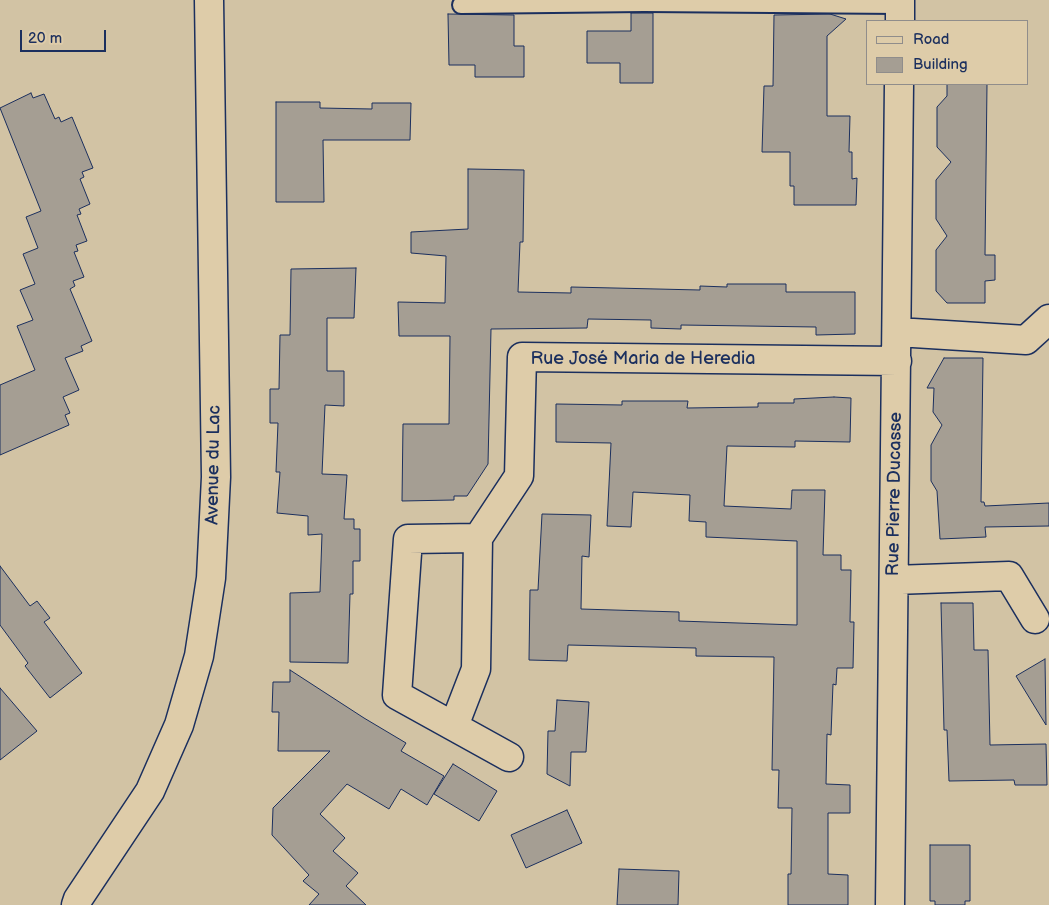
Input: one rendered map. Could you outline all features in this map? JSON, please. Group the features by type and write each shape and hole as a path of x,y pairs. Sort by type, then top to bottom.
{"street":[{"name":"Avenue du Lac","path":"73,903 150,791 179,726 199,656 211,578 216,477 209,0"},
{"name":"Rue Pierre Ducasse","path":"890,905 899,85"},
{"path":"897,332 1026,340 1048,321"},
{"name":"Rue José Maria de Heredia","path":"478,538 520,476 522,357 897,361"},
{"path":"454,726 476,669 478,538 408,539 397,695 509,758"},
{"path":"894,580 1009,576 1035,619"}],"lane":[{"path":"461,5 644,3 900,9"}],"building":[{"path":"631,13 653,13 653,83 620,83 620,63 587,63 587,31 631,31"},
{"path":"448,14 514,15 514,46 524,46 524,77 475,77 475,65 449,65"},
{"path":"830,14 846,19 827,36 827,116 850,116 849,152 852,152 852,179 857,178 856,205 794,205 794,186 790,186 790,152 762,152 764,86 773,86 774,15"},
{"path":"947,85 987,85 985,255 995,255 995,280 985,281 985,303 947,303 936,291 936,250 947,236 936,219 936,180 951,162 937,147 937,107 947,96"},
{"path":"31,93 33,98 44,94 55,119 59,117 61,122 72,117 93,168 82,172 84,177 80,179 90,204 79,209 81,214 77,215 87,241 76,245 78,251 74,252 84,277 73,281 75,286 70,289 92,341 81,346 83,351 65,358 79,390 63,397 70,413 65,415 69,425 0,455 0,385 35,370 17,326 33,320 20,290 35,284 23,254 38,248 26,217 41,211 0,108"},
{"path":"276,102 320,102 320,108 372,109 372,103 411,103 410,140 323,140 324,202 276,202"},
{"path":"468,169 524,170 523,242 520,242 518,292 571,293 571,287 700,290 700,286 727,287 727,284 786,284 786,292 855,292 855,334 816,335 816,327 681,325 681,329 651,328 651,320 588,319 587,328 491,329 488,464 467,496 454,496 454,500 402,501 403,424 449,424 450,336 399,336 398,302 445,303 446,256 411,253 411,232 468,229"},
{"path":"356,268 354,318 327,318 327,371 344,371 344,406 325,405 322,474 347,475 344,519 354,519 354,529 360,529 360,561 353,561 353,594 350,594 348,663 290,662 290,593 320,592 322,534 308,535 308,516 277,513 280,472 276,472 278,423 270,423 270,389 279,389 280,335 290,335 291,269"},
{"path":"944,358 983,358 981,502 984,502 985,506 1049,503 1049,526 985,527 986,537 940,539 937,491 931,481 931,445 942,425 933,412 934,388 927,388"},
{"path":"851,398 850,442 795,441 795,447 727,446 724,506 791,509 792,490 825,490 823,555 841,555 841,570 851,570 850,622 854,622 853,668 837,668 836,685 833,684 831,735 827,734 826,784 850,785 850,813 828,813 828,874 848,875 848,905 788,905 788,874 791,874 792,808 778,808 779,770 772,770 774,657 696,656 696,648 568,645 567,661 529,660 530,590 538,590 542,514 591,515 589,557 582,556 581,609 679,612 679,621 797,625 797,541 706,537 706,522 689,521 690,495 633,492 631,527 607,526 611,443 556,442 556,404 622,405 622,401 688,401 687,408 758,407 758,403 794,403 794,399"},
{"path":"0,566 30,606 37,601 50,618 44,622 82,673 50,698 25,666 28,663 0,625"},
{"path":"941,603 973,603 974,650 988,650 990,745 1046,744 1047,785 1015,785 1014,780 949,781 947,730 944,730"},
{"path":"1045,659 1046,725 1016,676"},
{"path":"290,670 406,743 401,751 444,776 427,805 401,789 389,809 347,784 320,814 345,838 333,851 358,873 346,886 366,905 309,905 319,894 303,881 309,875 272,835 273,808 330,751 278,751 279,712 272,712 273,682 290,682"},
{"path":"0,688 37,731 0,760"},
{"path":"557,700 589,702 586,752 571,752 570,786 547,774 548,731 555,731"},
{"path":"453,764 497,791 479,821 434,794"},
{"path":"567,810 582,843 526,868 511,835"},
{"path":"930,845 970,845 970,901 965,901 965,905 935,905 935,901 930,901"},
{"path":"619,869 679,871 678,905 617,905"}]}
